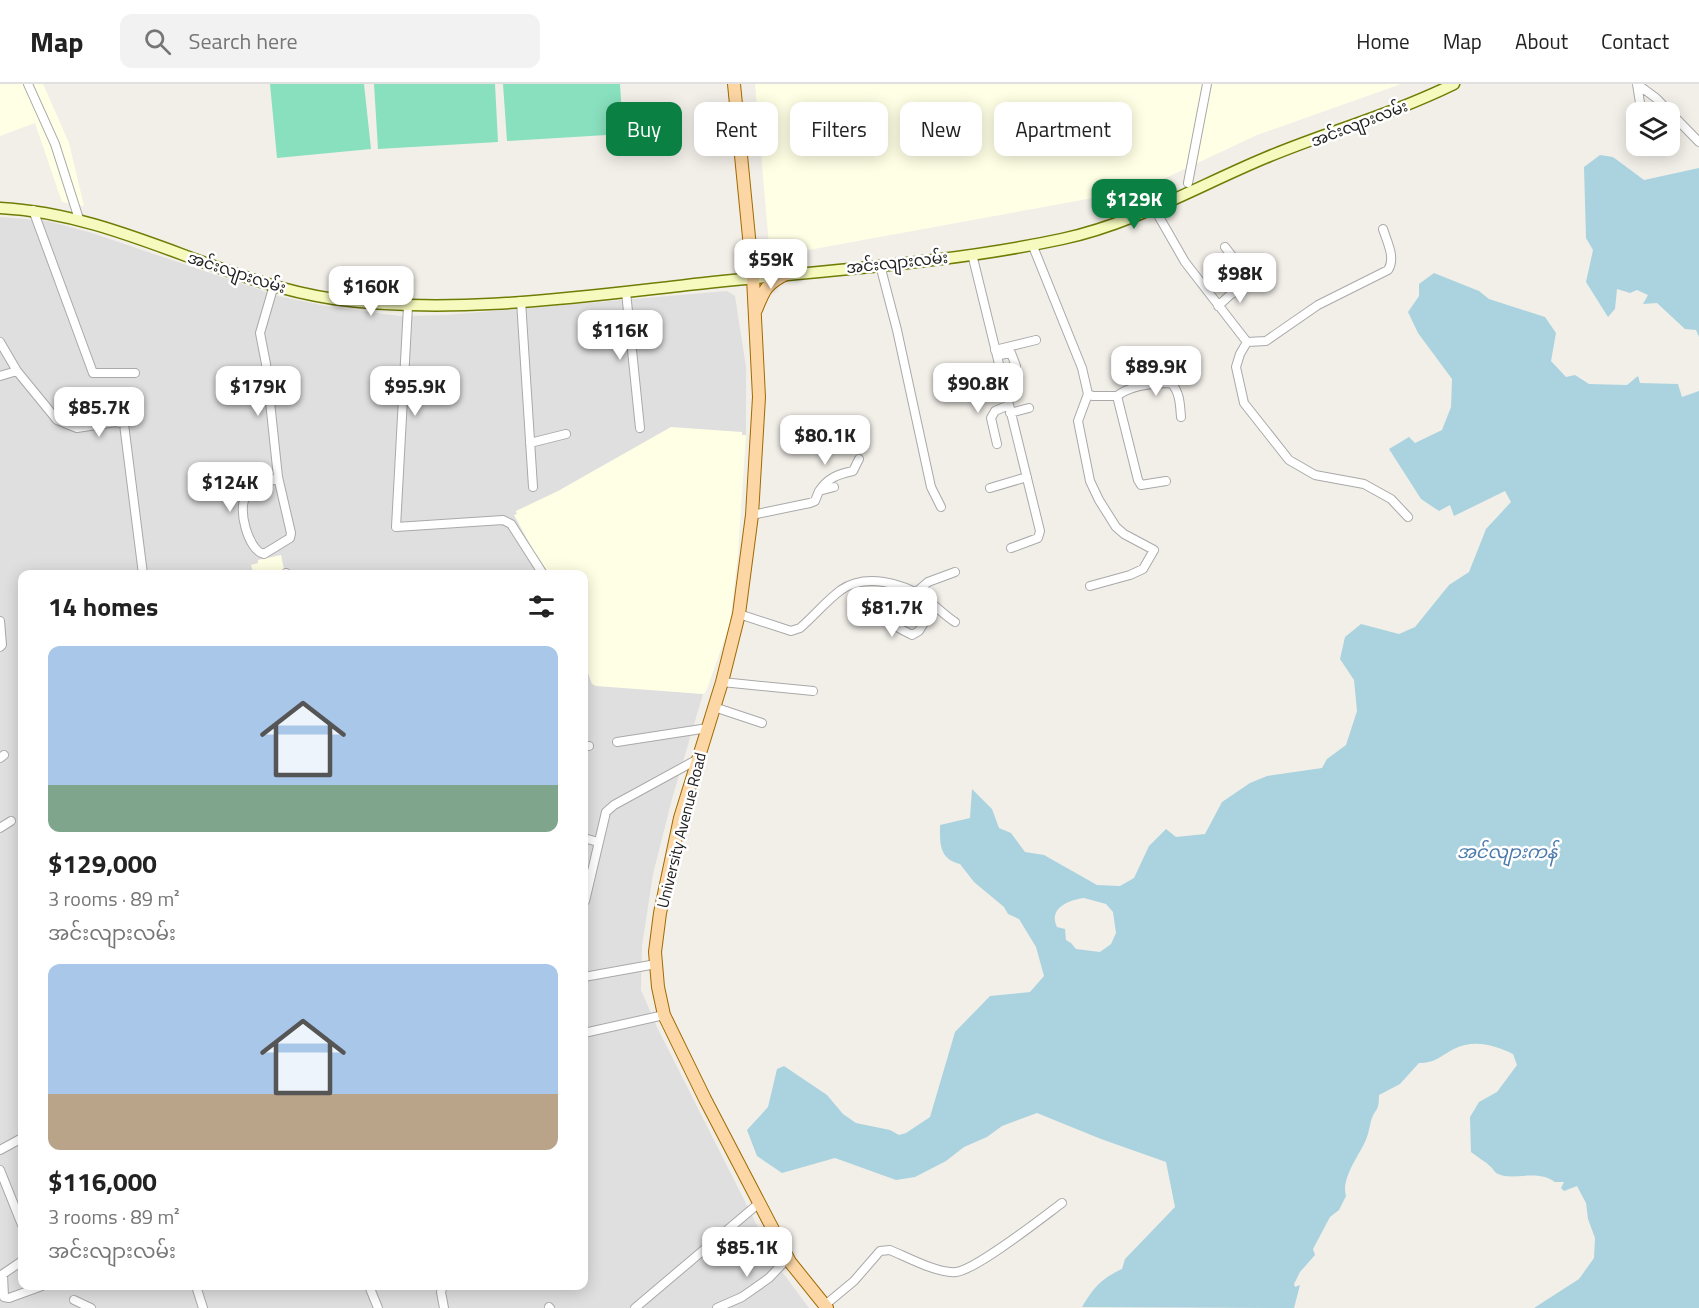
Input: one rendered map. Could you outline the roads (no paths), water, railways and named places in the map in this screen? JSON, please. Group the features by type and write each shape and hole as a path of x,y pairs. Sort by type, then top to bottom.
{"main road":[{"name":"University Avenue Road","path":"734,84 753,278 759,398 752,515 739,614 723,682 680,818 660,913 655,952 664,1015 716,1123 788,1258 826,1307"},
{"name":"အင်းလျားလမ်း","path":"0,208 33,210 79,219 274,285 331,298 408,306 454,306 521,301 880,265 972,254 1065,238 1154,208 1276,154 1430,96 1454,84"},
{"path":"754,314 765,288 786,274"}],"street":[{"path":"28,84 55,144 79,219"},
{"path":"1188,183 1207,84"},
{"path":"1637,84 1640,102"},
{"path":"1637,84 1656,98 1699,142"},
{"path":"1154,208 1185,262 1247,342"},
{"path":"33,210 93,373 135,373"},
{"path":"1247,342 1266,340 1318,305 1388,270 1392,259 1383,229"},
{"path":"1032,244 1082,368 1088,394 1078,421 1090,481 1116,527 1124,534 1154,550 1143,569 1090,586"},
{"path":"1218,306 1248,284 1250,278 1225,247"},
{"path":"972,254 1040,531 1038,538 1011,548"},
{"path":"880,265 932,487 941,507"},
{"path":"274,285 260,333 266,364 278,477 291,533 290,538 264,554 254,549 249,540 243,503 246,497 278,477"},
{"path":"626,292 640,428"},
{"path":"521,301 533,487"},
{"path":"408,306 396,527 503,520 511,524 540,570"},
{"path":"996,353 1036,340"},
{"path":"0,342 17,371 57,420 77,428 116,422 124,424 142,570"},
{"path":"1247,342 1236,367 1244,403 1289,460 1315,475 1364,484 1391,499 1408,518"},
{"path":"996,353 1011,353 1016,366"},
{"path":"0,376 17,371"},
{"path":"1088,394 1118,396 1122,392 1140,386 1171,383 1179,396 1181,417"},
{"path":"1118,396 1138,480 1141,485 1166,481"},
{"path":"997,444 990,418 995,411 1029,408"},
{"path":"530,443 566,434"},
{"path":"752,515 815,501 824,484 834,476 853,471 859,459"},
{"path":"990,488 1027,477"},
{"path":"819,491 834,487"},
{"path":"915,593 928,582 955,572"},
{"path":"739,614 791,631 800,628 843,589 861,582 879,581 915,593 955,622"},
{"path":"905,588 886,614 887,619 892,623 912,635 919,631 934,606"},
{"path":"0,621 3,635 0,647"},
{"path":"723,682 813,691"},
{"path":"714,707 762,723"},
{"path":"617,742 708,728"},
{"path":"588,887 606,812 614,805 698,759"},
{"path":"0,828 11,821"},
{"path":"588,839 598,842"},
{"path":"588,976 656,964"},
{"path":"588,1032 664,1015"},
{"path":"0,1150 18,1140"},
{"path":"0,1170 18,1215"},
{"path":"826,1307 854,1281 880,1251 890,1250 943,1271 956,1272 966,1269 1000,1247 1062,1203"},
{"path":"635,1308 758,1204"},
{"path":"717,1308 742,1297 770,1278 788,1258"},
{"path":"18,1264 3,1274 4,1297 9,1298 31,1290"},
{"path":"197,1290 202,1308"},
{"path":"371,1290 378,1308"},
{"path":"442,1290 444,1308"},
{"path":"74,1300 91,1308"}],"water":[{"path":"1600,155 1613,157 1644,180 1699,168 1699,337 1696,330 1685,329 1657,303 1643,304 1648,295 1637,290 1630,293 1617,289 1615,309 1608,317 1586,282 1593,250 1586,238 1584,167"},
{"name":"အင်လျားကန်","path":"1434,273 1479,291 1489,299 1545,317 1556,333 1551,361 1566,377 1575,375 1589,384 1627,385 1638,376 1640,383 1678,384 1682,397 1699,391 1699,1308 1534,1308 1579,1279 1594,1258 1595,1238 1588,1219 1586,1203 1577,1186 1564,1191 1561,1188 1564,1182 1555,1182 1541,1176 1504,1176 1495,1172 1471,1152 1470,1117 1479,1102 1497,1092 1517,1065 1513,1054 1484,1044 1461,1046 1434,1060 1419,1063 1400,1084 1379,1095 1378,1108 1372,1117 1366,1139 1348,1176 1346,1196 1339,1210 1330,1217 1313,1249 1315,1255 1300,1272 1294,1284 1295,1287 1300,1285 1294,1308 1082,1307 1099,1284 1122,1269 1125,1259 1175,1207 1166,1162 1037,1113 1002,1126 987,1137 964,1147 946,1161 915,1177 896,1180 835,1158 782,1173 757,1156 747,1130 768,1107 777,1069 784,1066 827,1095 843,1114 856,1123 890,1130 899,1135 906,1133 930,1117 955,1032 990,996 1030,992 1044,976 1036,947 1019,919 1008,914 1004,907 974,882 960,864 953,862 942,850 940,825 970,818 972,789 992,809 999,828 1011,833 1025,852 1044,855 1097,885 1120,886 1134,878 1149,846 1166,829 1176,837 1205,834 1222,802 1250,783 1267,776 1322,768 1327,759 1346,745 1357,711 1354,680 1340,659 1345,637 1361,624 1399,634 1415,627 1449,585 1469,572 1486,529 1511,502 1505,491 1454,516 1450,505 1439,511 1421,499 1389,449 1409,437 1415,443 1442,430 1451,407 1452,379 1418,333 1408,312 1419,296 1419,284","holes":["1084,898 1106,904 1113,912 1116,933 1111,944 1100,952 1076,949 1066,940 1065,929 1057,927 1055,915 1066,903"]}]}
